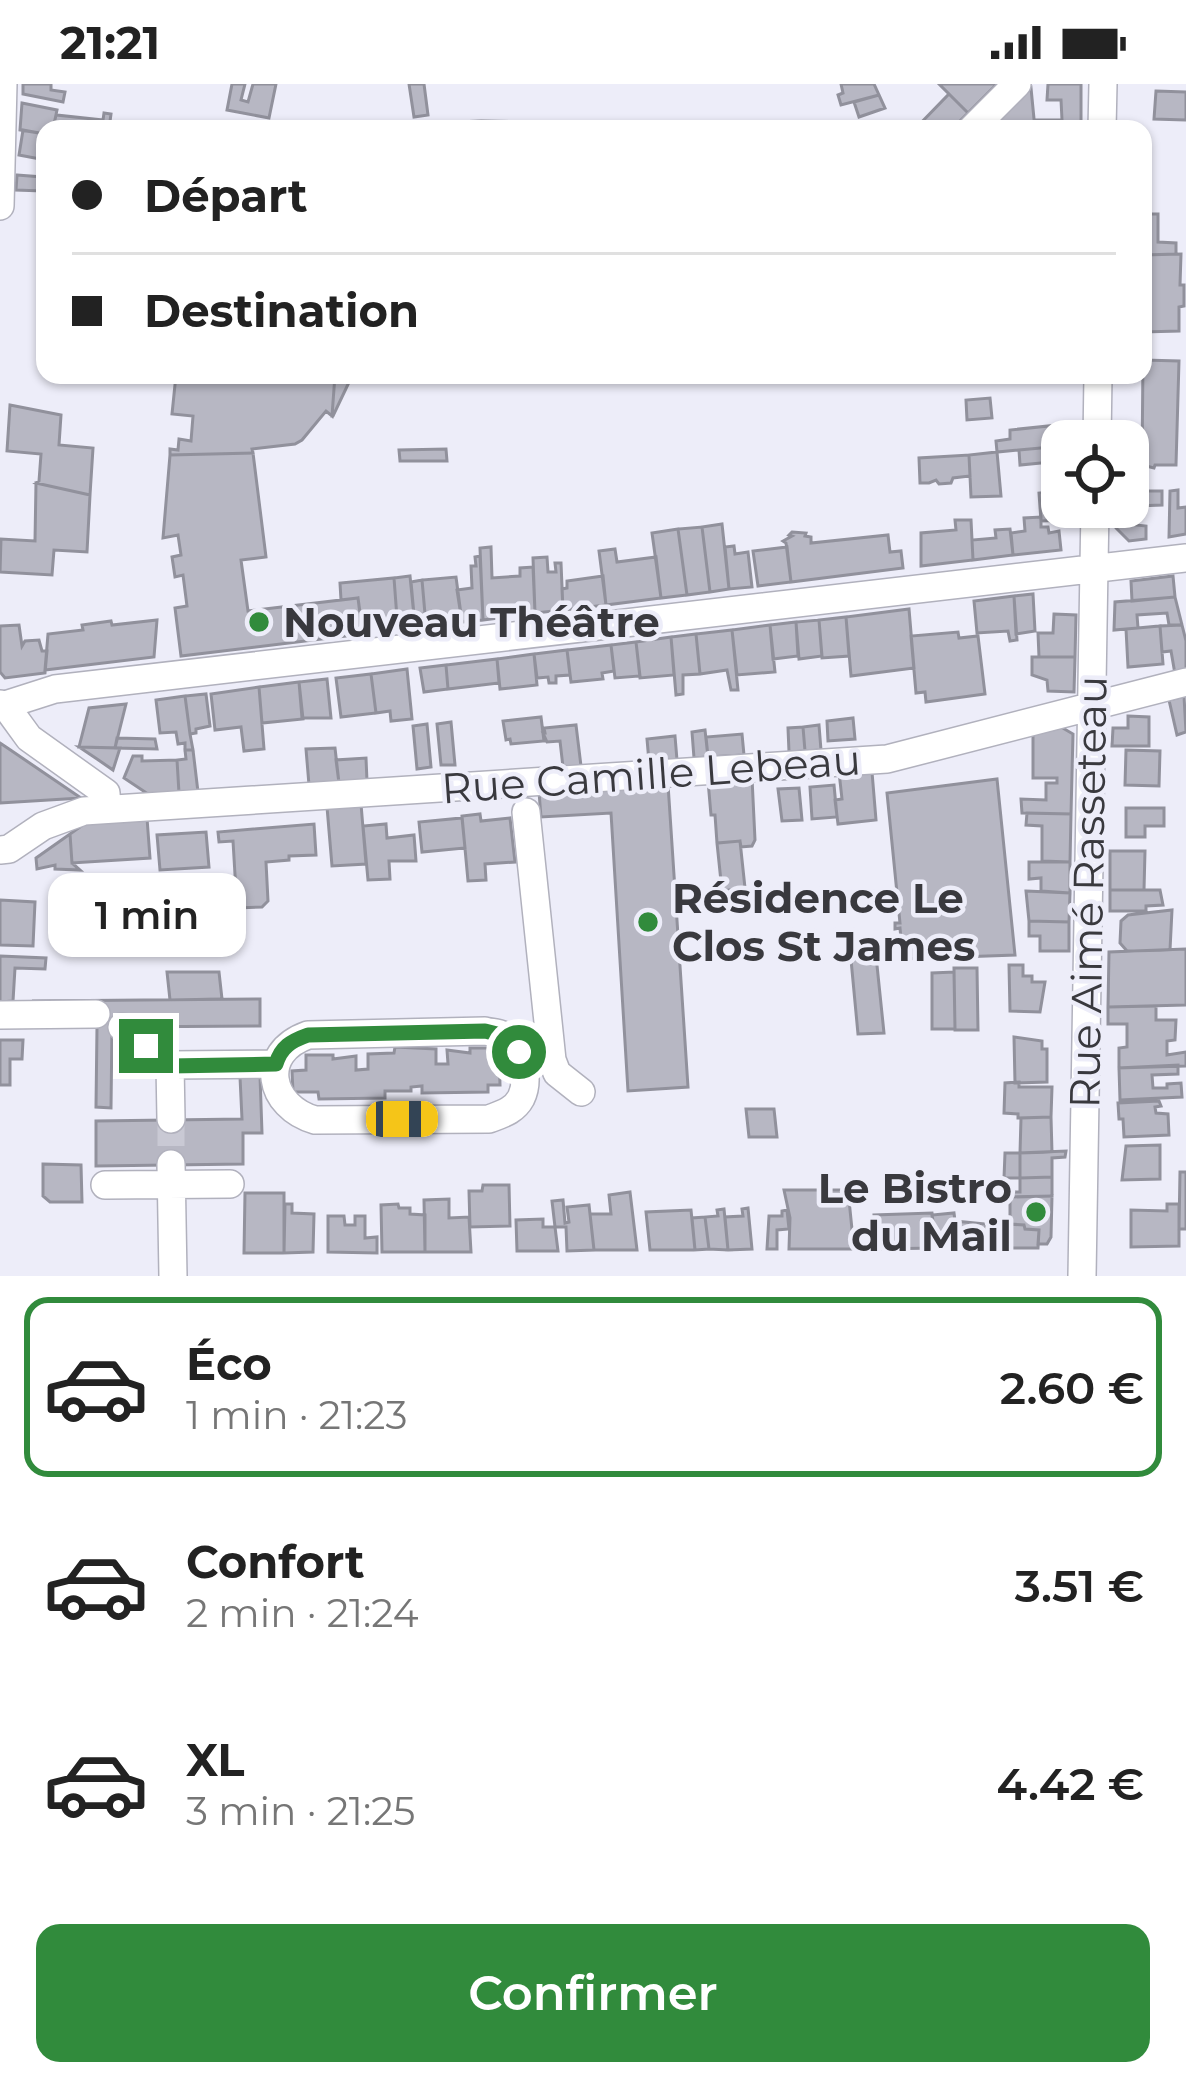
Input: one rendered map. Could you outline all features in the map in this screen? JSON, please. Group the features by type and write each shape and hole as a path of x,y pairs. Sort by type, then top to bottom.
{"street":[{"path":"0,206 3,84"},
{"path":"981,120 1017,84"},
{"path":"1102,120 1103,84"},
{"path":"1097,420 1098,384"},
{"name":"Rue Aimé Rasseteau","path":"1082,1276 1095,528"},
{"path":"0,850 43,826 96,810 106,793 29,738 2,704 55,688 1186,557"},
{"name":"Rue Camille Lebeau","path":"96,810 524,796 886,759 1186,682"},
{"path":"524,796 552,1060 557,1073 580,1092"},
{"path":"0,1016 96,1015"},
{"path":"122,1028 170,1066 276,1064"},
{"path":"485,1031 505,1036 519,1052 525,1074 522,1097 510,1112 489,1119 315,1120 297,1115 282,1099 276,1064 280,1051 292,1040 308,1035 485,1031"},
{"path":"170,1066 171,1120"},
{"path":"105,1185 172,1175 230,1184"},
{"path":"172,1175 173,1276"}],"building":[{"path":"23,84 51,84 51,90 65,92 63,102 23,94"},
{"path":"232,84 245,84 241,100 248,102 253,84 276,84 269,118 227,110"},
{"path":"409,84 424,84 428,115 414,117"},
{"path":"841,84 874,84 879,95 841,105"},
{"path":"939,84 997,84 968,113"},
{"path":"1048,84 1081,84 1081,120 1062,120 1061,100 1047,100"},
{"path":"1031,88 1034,120 996,120"},
{"path":"1156,91 1186,92 1186,120 1154,119"},
{"path":"949,94 968,113 961,120 924,120"},
{"path":"879,95 885,108 859,117 854,102"},
{"path":"22,103 57,110 55,120 36,120 36,133 20,130"},
{"path":"56,115 103,120 55,120"},
{"path":"23,130 36,132 36,158 19,155"},
{"path":"17,175 36,177 36,191 16,190"},
{"path":"1152,214 1158,214 1158,242 1176,243 1176,254 1152,255"},
{"path":"1181,254 1184,306 1179,307 1179,331 1152,332 1152,255"},
{"path":"1152,360 1179,361 1176,465 1149,467 1149,420 1142,420 1143,384 1152,384"},
{"path":"175,384 334,384 332,416 326,411 295,444 252,449 253,453 170,455 170,449 178,450 179,439 191,441 193,416 172,414"},
{"path":"334,384 348,384 332,416"},
{"path":"990,398 992,418 967,420 966,400"},
{"path":"10,405 61,415 59,445 93,448 90,495 36,483 41,454 7,451"},
{"path":"1041,427 1041,448 997,452 996,441 1010,439 1010,430"},
{"path":"1041,448 1041,463 1020,465 1019,450"},
{"path":"446,449 447,461 400,461 399,450"},
{"path":"997,452 1001,496 971,497 969,455"},
{"path":"253,453 266,557 241,560 248,611 358,598 363,634 181,656 175,608 187,606 183,575 175,577 172,557 181,555 178,535 163,538 170,455"},
{"path":"969,455 970,476 953,478 951,483 920,483 919,458"},
{"path":"36,483 90,495 87,552 54,550 52,575 0,572 1,539 35,541"},
{"path":"1178,490 1178,508 1186,507 1186,534 1169,537 1170,491"},
{"path":"1149,491 1162,491 1162,505 1149,506"},
{"path":"1041,517 1041,528 1048,528 1049,533 1059,531 1061,550 1013,555 1011,533 1025,531 1024,518"},
{"path":"955,520 971,520 973,560 921,566 921,533 956,530"},
{"path":"722,524 729,589 710,592 702,527"},
{"path":"702,527 710,592 687,595 678,529"},
{"path":"1116,528 1146,528 1146,539 1129,541"},
{"path":"678,529 687,595 661,598 652,533"},
{"path":"1010,529 1013,555 973,560 972,540 996,538 995,530"},
{"path":"792,532 806,533 811,543 888,535 890,552 901,551 903,568 791,582 783,541"},
{"path":"734,546 735,554 748,552 752,587 729,589 725,547"},
{"path":"491,547 492,578 520,576 520,568 533,567 535,613 483,620 480,548"},
{"path":"787,547 791,582 758,586 753,551"},
{"path":"615,549 617,562 656,557 661,598 606,605 599,551"},
{"path":"480,556 483,620 462,622 457,590 472,588 471,566 476,566 475,557"},
{"path":"547,557 548,572 556,572 555,563 561,563 563,610 535,613 533,558"},
{"path":"410,576 414,616 397,618 394,578"},
{"path":"603,576 606,605 563,610 562,589 567,588 567,581"},
{"path":"1173,576 1175,597 1132,601 1131,581"},
{"path":"456,577 462,622 440,625 439,612 425,614 422,580"},
{"path":"394,578 397,618 361,622 358,598 341,600 340,583"},
{"path":"422,580 425,614 414,615 411,582"},
{"path":"1033,594 1035,631 1016,634 1014,596"},
{"path":"1014,596 1017,640 1010,641 1008,631 977,633 974,601"},
{"path":"1175,597 1182,625 1169,625 1167,613 1137,615 1138,628 1114,630 1115,602"},
{"path":"909,609 914,668 851,676 846,617"},
{"path":"1054,614 1076,615 1075,657 1039,657 1038,633 1053,633"},
{"path":"846,617 849,656 822,658 819,620"},
{"path":"157,620 154,657 45,670 48,634 111,621 112,625"},
{"path":"819,620 822,656 799,659 796,622"},
{"path":"796,622 798,656 773,659 770,625"},
{"path":"19,625 22,646 25,641 39,640 42,651 47,651 45,673 5,678 0,672 0,626"},
{"path":"770,625 775,672 737,675 732,630"},
{"path":"1182,625 1186,672 1175,674 1171,651 1162,652 1160,626"},
{"path":"1160,626 1163,664 1128,667 1126,629"},
{"path":"732,630 738,690 731,690 727,670 700,674 696,634"},
{"path":"958,632 959,638 978,636 985,694 926,702 925,692 916,693 911,636"},
{"path":"696,634 700,674 683,675 683,694 676,695 671,637"},
{"path":"671,637 674,675 640,678 636,642"},
{"path":"636,642 640,676 615,678 611,645"},
{"path":"611,645 614,671 602,673 603,679 571,682 567,650"},
{"path":"567,650 570,675 556,676 556,683 549,683 548,677 537,678 534,654"},
{"path":"534,654 537,685 500,689 497,659"},
{"path":"1032,657 1075,657 1074,692 1048,691 1047,680 1032,675"},
{"path":"497,659 499,683 448,689 446,665"},
{"path":"446,665 448,689 424,692 420,668"},
{"path":"407,669 412,719 391,721 390,711 376,713 371,674"},
{"path":"371,674 376,713 341,717 336,678"},
{"path":"327,679 331,718 302,718 299,682"},
{"path":"299,682 303,719 262,723 259,687"},
{"path":"259,687 264,749 244,751 241,727 215,730 211,694"},
{"path":"206,694 210,726 190,734 185,696"},
{"path":"185,696 193,750 178,744 176,732 160,733 156,700"},
{"path":"1184,696 1186,732 1177,735 1169,700"},
{"path":"126,704 115,748 79,747 89,708"},
{"path":"1128,716 1149,717 1149,746 1112,746 1113,728 1128,728"},
{"path":"541,717 544,741 511,744 506,740 503,721"},
{"path":"853,718 855,739 828,741 827,721"},
{"path":"451,722 455,765 441,765 437,724"},
{"path":"427,724 431,767 417,769 413,726"},
{"path":"576,725 581,766 563,767 560,741 547,742 544,728"},
{"path":"819,725 821,750 805,751 803,727"},
{"path":"803,727 805,751 789,752 788,728"},
{"path":"1061,727 1073,734 1071,814 1022,813 1021,799 1046,800 1046,783 1057,783 1057,778 1033,778 1033,734"},
{"path":"705,730 708,757 694,758 692,732"},
{"path":"742,734 744,755 708,757 706,737"},
{"path":"675,736 677,760 649,762 647,739"},
{"path":"117,738 155,739 157,749 115,748"},
{"path":"0,743 9,749 81,798 0,803"},
{"path":"79,747 120,748 113,770 97,759"},
{"path":"335,748 339,783 309,785 306,749"},
{"path":"185,750 193,750 198,792 179,793 177,760 186,759"},
{"path":"1126,750 1160,751 1159,786 1125,785"},
{"path":"133,756 142,756 142,761 177,760 179,793 148,794 124,778"},
{"path":"366,758 367,781 339,783 336,760"},
{"path":"839,772 872,772 876,820 838,824"},
{"path":"752,778 752,846 741,847 740,841 717,843 708,781"},
{"path":"997,779 1015,955 903,959 900,928 895,929 895,923 900,923 887,793"},
{"name":"Résidence Le Clos St James","path":"668,784 688,1087 628,1091 611,813 541,817 539,792"},
{"path":"834,785 837,817 812,819 810,787"},
{"path":"799,788 802,820 782,821 778,789"},
{"path":"361,804 366,864 332,866 327,807"},
{"path":"1126,808 1164,808 1164,826 1145,826 1145,837 1126,837"},
{"path":"1027,813 1071,814 1070,862 1042,861 1042,826 1026,825"},
{"path":"480,814 481,821 510,818 515,862 485,864 486,880 468,881 462,816"},
{"path":"147,818 150,858 72,863 70,834 87,822"},
{"path":"462,818 465,848 422,852 419,822"},
{"path":"314,824 316,855 266,862 268,901 262,907 237,908 233,841 219,842 218,832"},
{"path":"386,824 387,838 414,835 416,861 389,861 390,879 368,880 363,826"},
{"path":"206,832 209,867 160,870 157,835"},
{"path":"70,834 72,863 80,870 55,869 55,865 37,869 36,858"},
{"path":"740,841 745,888 722,891 717,843"},
{"path":"1110,851 1145,851 1144,890 1110,890"},
{"path":"1029,862 1070,862 1070,893 1041,891 1041,878 1029,879"},
{"path":"1110,890 1160,890 1163,905 1146,906 1146,911 1110,911"},
{"path":"1026,891 1070,893 1069,922 1029,921"},
{"path":"0,900 35,902 33,946 0,945"},
{"path":"1172,910 1170,950 1127,951 1120,943 1121,921 1128,915"},
{"path":"1029,921 1069,922 1069,951 1040,951 1040,936 1029,936"},
{"path":"875,946 884,1033 858,1034 850,949"},
{"path":"1186,949 1186,1005 1108,1007 1109,952"},
{"path":"0,956 46,958 45,969 15,968 13,1001 0,1002"},
{"path":"1009,965 1023,965 1023,976 1045,982 1040,1012 1010,1011"},
{"path":"954,968 977,968 978,1030 955,1030"},
{"path":"167,972 219,972 222,999 170,1000"},
{"path":"954,972 955,1029 932,1029 932,973"},
{"path":"260,999 260,1026 112,1027 111,1108 96,1107 97,1027 32,1001"},
{"path":"1156,1006 1156,1020 1176,1020 1175,1040 1167,1041 1167,1055 1186,1052 1186,1066 1119,1068 1119,1048 1127,1047 1127,1024 1108,1024 1108,1007"},
{"path":"1014,1037 1042,1041 1042,1049 1047,1049 1047,1082 1015,1083"},
{"path":"0,1040 23,1040 22,1059 10,1059 10,1085 0,1085"},
{"path":"395,1047 436,1049 436,1064 448,1064 447,1050 470,1053 470,1048 499,1048 500,1085 488,1085 488,1092 422,1093 422,1086 411,1087 411,1091 385,1091 385,1098 319,1099 318,1092 293,1092 292,1071 306,1070 306,1055 356,1056 356,1070 368,1069 368,1054 394,1053"},
{"path":"1178,1065 1178,1074 1152,1075 1153,1088 1181,1083 1182,1097 1120,1100 1119,1068"},
{"path":"260,1076 262,1133 243,1133 243,1164 96,1166 96,1121 242,1119 240,1077"},
{"path":"1019,1082 1019,1087 1052,1087 1051,1117 1018,1118 1018,1114 1004,1113 1005,1083"},
{"path":"1159,1101 1156,1113 1168,1114 1169,1135 1124,1137 1118,1103"},
{"path":"746,1109 774,1109 777,1137 749,1137"},
{"path":"1051,1117 1052,1152 1020,1153 1021,1118"},
{"path":"1160,1145 1160,1179 1122,1180 1126,1146"},
{"path":"1066,1151 1065,1157 1052,1158 1052,1177 1020,1178 1020,1153"},
{"path":"1005,1153 1020,1153 1020,1178 1004,1178"},
{"path":"43,1164 81,1165 82,1202 50,1202 43,1196"},
{"path":"1180,1172 1186,1172 1186,1229 1179,1229"},
{"path":"1052,1177 1052,1196 1013,1197 1013,1192 1020,1192 1020,1178"},
{"path":"483,1185 509,1185 510,1226 470,1227 469,1191 482,1191"},
{"path":"784,1190 848,1190 854,1249 789,1249 790,1218"},
{"path":"630,1192 637,1250 594,1250 590,1214 611,1214 609,1195"},
{"path":"245,1193 284,1193 284,1253 244,1253"},
{"path":"1052,1196 1047,1244 1038,1244 1039,1230 1010,1224 1010,1197"},
{"path":"449,1199 449,1218 469,1217 471,1252 425,1252 424,1200"},
{"path":"563,1200 565,1223 569,1222 567,1207 589,1205 594,1250 567,1251 566,1227 555,1227 552,1201"},
{"path":"285,1204 292,1204 292,1213 314,1214 313,1252 284,1253"},
{"path":"1167,1204 1179,1204 1179,1246 1131,1247 1131,1210 1167,1211"},
{"path":"381,1205 410,1208 410,1214 425,1215 425,1252 382,1252"},
{"path":"748,1208 752,1249 728,1250 725,1217 743,1216 742,1209"},
{"path":"724,1209 728,1250 709,1249 705,1217 718,1216 717,1210"},
{"path":"691,1210 695,1250 650,1250 646,1212"},
{"path":"787,1210 789,1229 777,1230 777,1249 767,1249 769,1216 782,1216"},
{"path":"932,1213 936,1248 876,1249 874,1215"},
{"path":"954,1213 955,1221 986,1224 985,1248 936,1248 932,1215"},
{"path":"328,1216 344,1216 345,1225 355,1225 355,1216 365,1216 365,1238 377,1237 377,1253 328,1252"},
{"path":"705,1217 709,1249 695,1250 692,1218"},
{"path":"543,1219 543,1227 555,1227 558,1251 517,1251 516,1220"},
{"path":"986,1224 1008,1224 1008,1248 985,1248"},
{"path":"1008,1224 1039,1230 1038,1248 1008,1248"}],"tunnel":[{"path":"171,1119 171,1164"}],"place":[{"name":"Nouveau Théâtre","path":"259,622"},
{"name":"Résidence Le Clos St James","path":"648,922"},
{"name":"Le Bistro du Mail","path":"1036,1212"}],"route":[{"path":"146,1046 170,1066 276,1064 280,1051 292,1040 308,1035 485,1031 505,1036 519,1052"}]}
